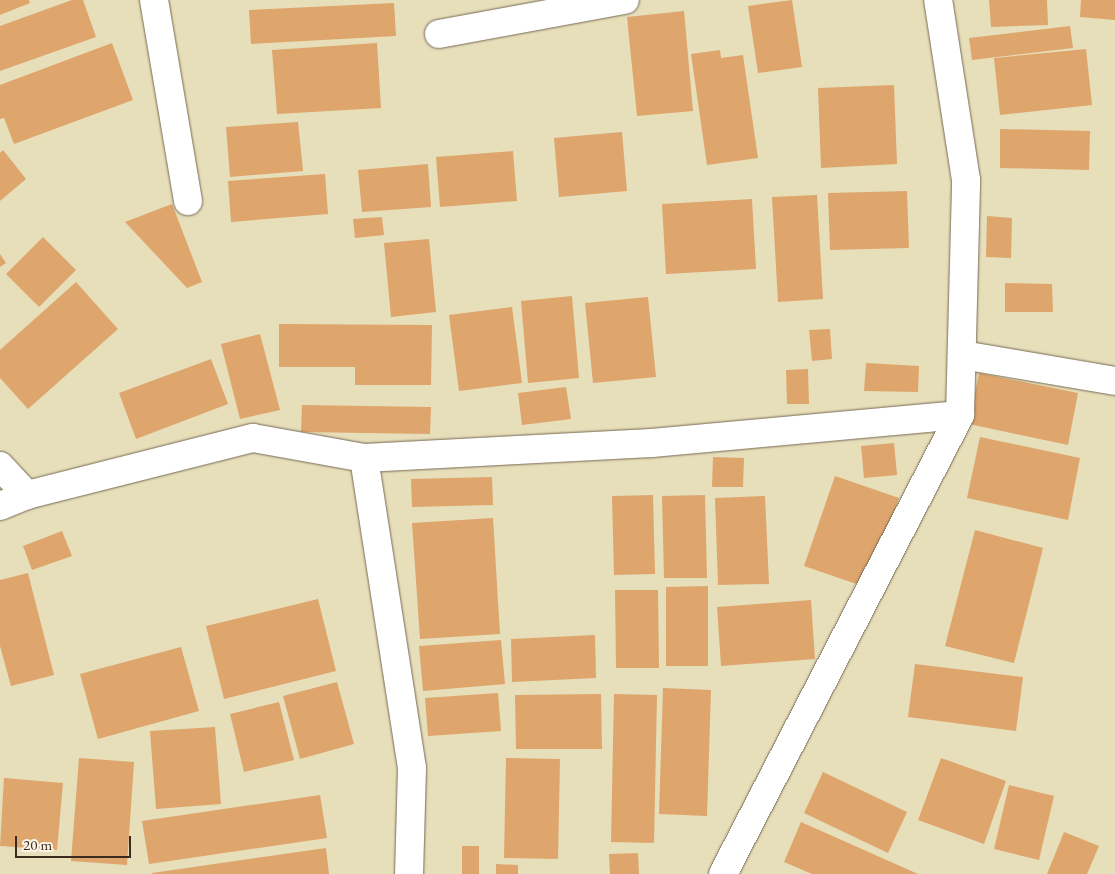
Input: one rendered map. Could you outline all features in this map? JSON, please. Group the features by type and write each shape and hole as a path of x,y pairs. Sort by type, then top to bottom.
{"street":[{"path":"154,0 188,201"},
{"path":"439,34 625,0"},
{"path":"722,874 960,415 966,180 938,0"},
{"path":"962,355 1115,381"},
{"path":"0,506 27,495 253,438 364,458 652,443 960,415"},
{"path":"364,458 412,768 409,874"},
{"path":"0,466 27,495"}],"building":[{"path":"0,0 29,0 30,3 0,15"},
{"path":"72,0 83,0 96,37 0,71 0,26"},
{"path":"792,0 802,67 758,73 748,6"},
{"path":"989,0 1047,0 1048,25 991,27"},
{"path":"1081,0 1115,0 1115,20 1080,17"},
{"path":"394,3 396,36 251,44 249,10"},
{"path":"684,11 693,111 637,116 627,17"},
{"path":"1070,26 1073,48 972,60 969,38"},
{"path":"112,43 133,100 14,144 4,118 0,119 0,85"},
{"path":"377,43 381,108 277,114 272,50"},
{"path":"1086,49 1092,105 1000,115 994,58"},
{"path":"720,50 721,58 743,55 758,158 707,165 691,54"},
{"path":"894,85 897,164 821,168 818,88"},
{"path":"298,122 303,171 230,177 226,127"},
{"path":"1000,129 1090,131 1089,170 1000,168"},
{"path":"622,132 627,191 559,197 554,138"},
{"path":"3,150 26,179 0,201 0,153"},
{"path":"513,151 517,201 440,207 436,157"},
{"path":"428,164 431,207 362,212 358,170"},
{"path":"325,174 328,214 231,222 228,181"},
{"path":"907,191 909,248 830,250 828,193"},
{"path":"817,195 823,299 778,302 772,197"},
{"path":"752,199 756,269 666,274 662,204"},
{"path":"172,204 202,282 187,288 125,222"},
{"path":"987,216 1012,218 1011,258 986,257"},
{"path":"382,217 384,235 355,238 353,219"},
{"path":"43,237 76,270 39,307 6,274"},
{"path":"429,239 436,312 391,317 384,243"},
{"path":"0,254 6,263 0,267"},
{"path":"76,282 118,329 28,409 0,378 0,350"},
{"path":"1005,283 1052,284 1053,312 1005,312"},
{"path":"572,296 579,378 528,383 521,301"},
{"path":"648,297 656,377 593,383 585,303"},
{"path":"512,307 522,383 459,391 449,315"},
{"path":"279,324 432,325 431,385 355,385 355,367 279,367"},
{"path":"830,329 832,359 812,361 809,330"},
{"path":"260,334 280,410 240,419 221,344"},
{"path":"211,359 228,404 136,439 119,393"},
{"path":"866,363 919,366 918,392 864,391"},
{"path":"808,369 809,404 787,404 786,370"},
{"path":"979,373 1078,393 1068,445 969,424"},
{"path":"566,387 571,419 522,425 518,393"},
{"path":"302,405 431,407 430,434 301,432"},
{"path":"980,437 1080,458 1068,520 967,498"},
{"path":"894,443 897,475 864,478 861,446"},
{"path":"713,457 744,458 743,487 712,487"},
{"path":"835,476 899,498 868,588 804,566"},
{"path":"492,477 493,505 412,507 411,479"},
{"path":"653,495 655,574 614,575 612,496"},
{"path":"705,495 707,578 664,578 662,496"},
{"path":"765,496 769,584 718,585 715,498"},
{"path":"493,518 500,634 420,639 412,523"},
{"path":"975,530 1043,548 1014,663 945,646"},
{"path":"62,531 72,556 32,570 23,546"},
{"path":"28,573 54,675 11,686 0,646 0,580"},
{"path":"708,586 708,666 666,666 666,587"},
{"path":"615,590 658,590 659,668 616,668"},
{"path":"318,599 336,671 224,699 206,626"},
{"path":"811,600 815,659 721,666 717,607"},
{"path":"595,635 596,678 512,682 511,639"},
{"path":"501,640 505,684 423,691 419,646"},
{"path":"181,647 199,711 98,739 80,674"},
{"path":"915,664 1023,677 1016,731 908,717"},
{"path":"337,682 354,744 300,759 283,696"},
{"path":"663,688 711,690 707,816 659,814"},
{"path":"498,693 501,731 428,736 425,698"},
{"path":"601,694 602,749 516,749 515,695"},
{"path":"614,694 657,695 654,843 611,842"},
{"path":"279,702 294,760 244,772 230,714"},
{"path":"215,727 221,804 156,809 150,731"},
{"path":"79,758 134,762 127,865 71,861"},
{"path":"506,758 560,759 558,859 504,858"},
{"path":"941,758 1006,781 984,844 918,820"},
{"path":"823,772 907,812 888,853 804,813"},
{"path":"4,778 63,783 57,850 0,846"},
{"path":"1009,785 1054,796 1039,860 994,849"},
{"path":"320,795 327,838 149,864 142,821"},
{"path":"801,822 918,874 812,874 784,862"},
{"path":"1064,832 1099,846 1087,874 1047,874"},
{"path":"462,846 479,846 479,874 462,874"},
{"path":"326,848 329,874 152,874 152,873"},
{"path":"638,853 639,874 610,874 609,854"},
{"path":"496,864 518,865 518,874 496,874"}]}
